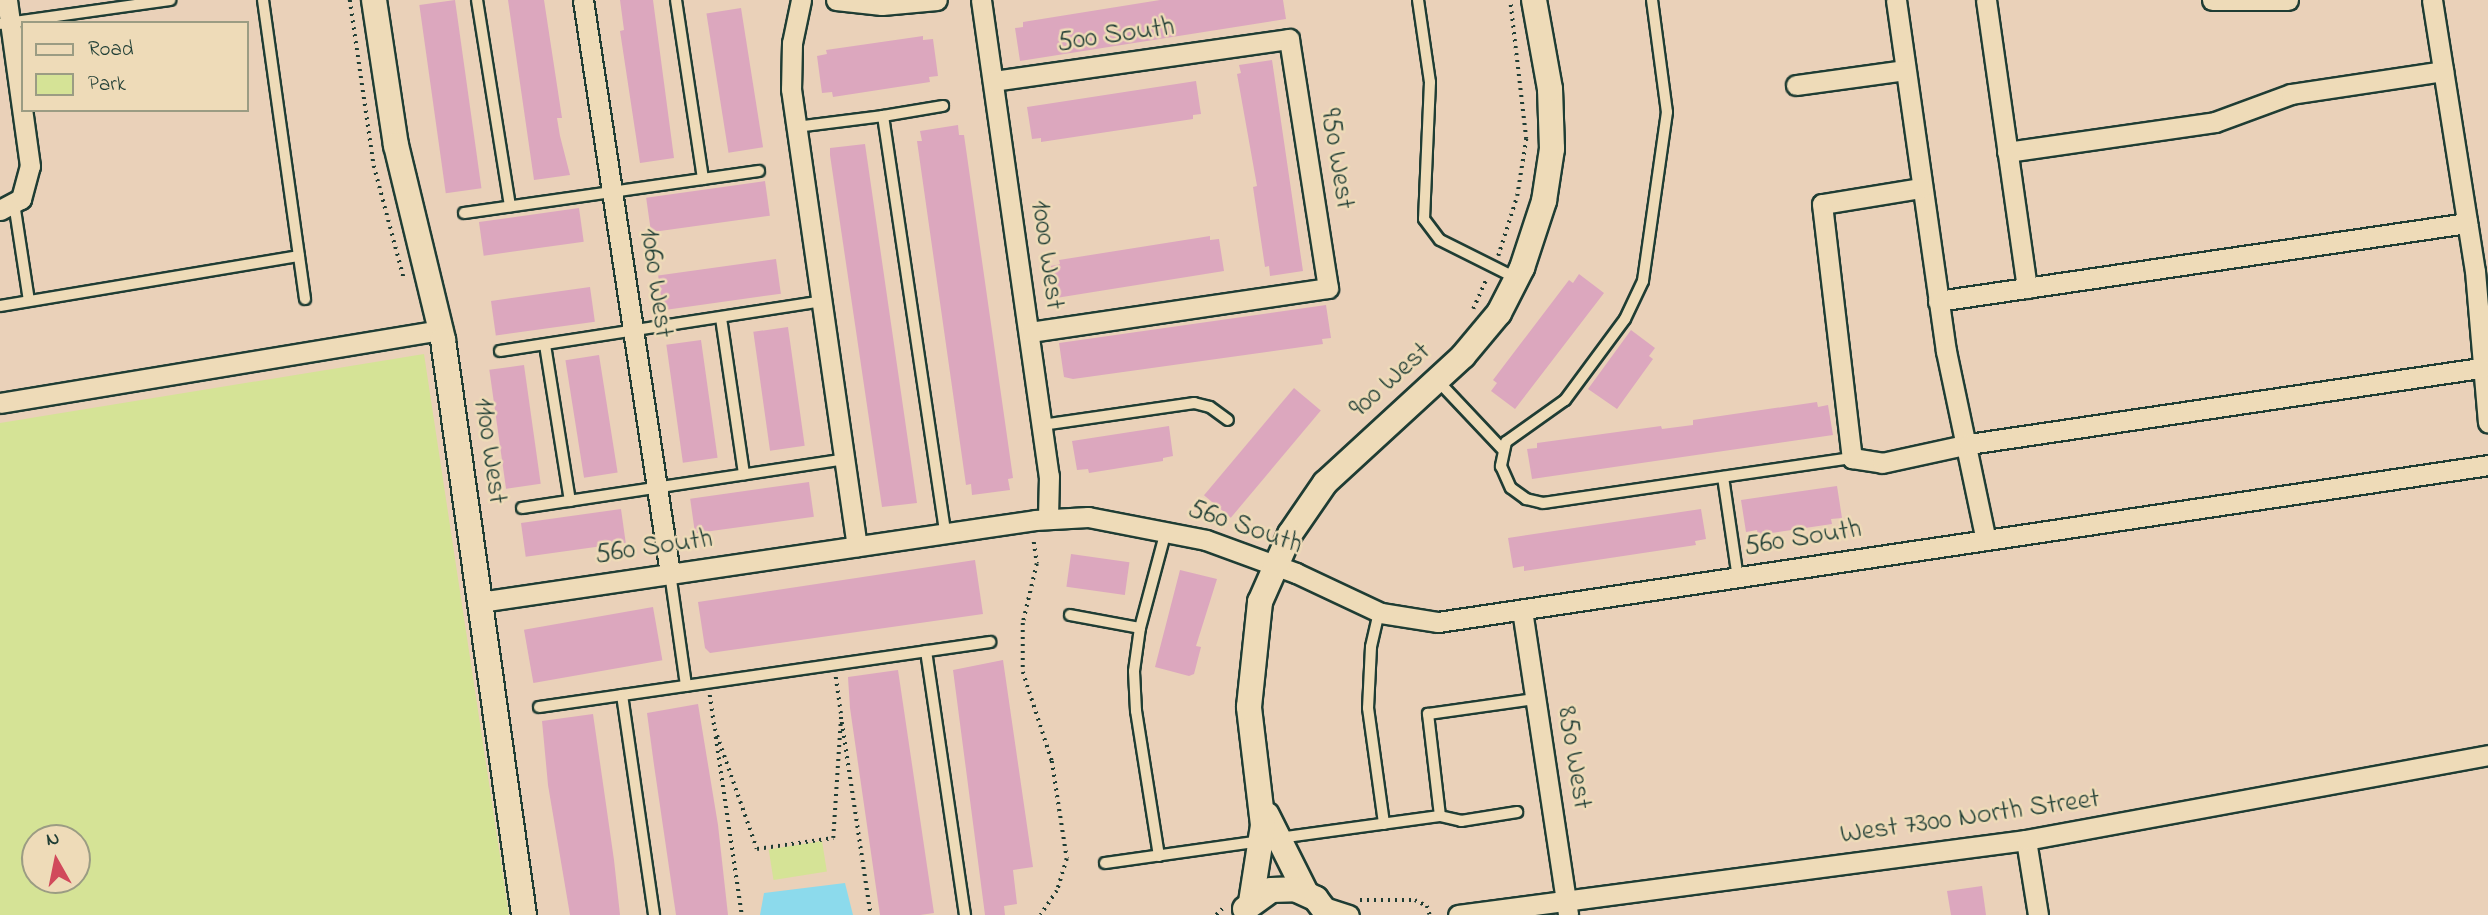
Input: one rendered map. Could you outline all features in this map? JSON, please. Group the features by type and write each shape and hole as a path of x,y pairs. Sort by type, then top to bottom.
{"street":[{"path":"7,0 5,23 30,166 11,204"},
{"name":"1100 West","path":"374,0 396,145 441,330 524,915"},
{"name":"1060 West","path":"583,0 670,573"},
{"path":"801,0 790,68 796,127 857,546"},
{"path":"836,0 882,5 937,0"},
{"name":"1000 West","path":"981,0 1042,425 1050,490 1048,519"},
{"name":"900 West","path":"1319,905 1269,840 1249,680 1260,602 1275,565 1300,517 1325,482 1438,381 1482,335 1517,278 1545,201 1552,149 1550,89 1534,0"},
{"path":"1896,0 1938,301 1969,444 1986,540"},
{"path":"1986,0 2027,288"},
{"path":"2212,0 2288,0"},
{"path":"2431,0 2467,223 2480,368 2488,422"},
{"name":"500 South","path":"993,82 1289,39"},
{"name":"950 West","path":"1029,332 1328,288 1289,39"},
{"path":"1796,85 1905,69"},
{"path":"2007,152 2215,122 2291,94 2443,71"},
{"path":"1921,188 1822,204 1852,458 1882,463 1969,444 2480,368"},
{"path":"1938,301 2467,223"},
{"path":"0,403 441,330"},
{"name":"560 South","path":"480,602 1048,519 1115,520 1167,531 1275,565 1379,612 1438,622 2488,465"},
{"name":"850 West","path":"1522,610 1567,907"},
{"name":"West 7300 North Street","path":"1458,915 1567,907 1609,898 2026,840 2488,755"},
{"path":"1244,911 1269,840"},
{"path":"2026,840 2038,915"},
{"path":"1244,911 1283,888 1319,905 1350,906"}],"lane":[{"path":"5,23 170,0"},
{"path":"263,0 305,299"},
{"path":"477,0 510,206"},
{"path":"676,0 703,179"},
{"path":"1418,0 1431,99 1424,219 1440,240 1517,278"},
{"path":"1652,0 1667,112 1643,281 1625,319 1565,400 1511,436 1502,449 1501,466 1511,488 1534,502 1852,458"},
{"path":"796,127 943,106"},
{"path":"883,116 945,533"},
{"path":"464,213 759,171"},
{"path":"11,204 29,301"},
{"path":"0,306 299,256"},
{"path":"500,351 821,301"},
{"path":"720,318 744,474"},
{"path":"545,345 570,500"},
{"path":"1438,381 1502,449"},
{"path":"1042,425 1194,403 1210,407 1227,420"},
{"path":"522,509 845,459"},
{"path":"1723,477 1738,578"},
{"path":"1159,856 1135,701 1140,628 1167,531"},
{"path":"670,573 686,686"},
{"path":"1379,612 1371,647 1368,708 1384,824"},
{"path":"1070,615 1140,628"},
{"path":"539,707 990,642"},
{"path":"926,651 965,915"},
{"path":"622,695 654,915"},
{"path":"1440,816 1428,714 1535,699"},
{"path":"1105,863 1440,816 1461,821 1517,812"}],"path":[{"path":"1034,542 1037,564 1023,623 1023,672 1052,761 1067,859 1058,891 1041,915"},
{"path":"834,664 871,915"},
{"path":"708,683 742,915"},
{"path":"715,729 757,849 833,838 841,715"},
{"path":"1350,906 1415,900 1427,906 1430,915"}],"green space":[{"path":"424,354 509,915 0,915 0,423"},
{"path":"822,841 827,872 774,880 769,849"}],"water":[{"path":"845,883 853,915 760,915 764,893"}],"building":[{"path":"455,0 481,188 446,193 419,5"},
{"path":"508,0 544,0 562,118 557,118 570,175 534,180"},
{"path":"620,0 653,0 674,158 640,163 620,31 624,30"},
{"path":"1160,0 1283,0 1286,19 1020,61 1015,28 1023,27 1023,22"},
{"path":"741,8 763,147 728,153 706,13"},
{"path":"923,36 923,40 933,39 938,76 929,77 930,82 833,97 832,92 822,93 817,56 827,54 826,50"},
{"path":"1272,60 1303,271 1270,276 1269,266 1265,267 1253,187 1257,186 1237,74 1241,73 1239,65"},
{"path":"1196,81 1201,114 1193,115 1193,119 1041,142 1041,138 1032,139 1027,107"},
{"path":"958,125 959,135 964,135 1013,478 1008,479 1010,490 972,495 971,484 966,485 917,141 922,141 920,131"},
{"path":"865,144 917,503 882,507 830,155 830,148"},
{"path":"765,181 770,216 651,232 646,198"},
{"path":"579,208 584,242 484,256 479,222"},
{"path":"1210,236 1210,240 1219,239 1224,271 1056,298 1051,266 1060,264 1059,260"},
{"path":"776,259 781,294 663,310 658,276"},
{"path":"1579,274 1604,293 1515,409 1491,391 1497,383 1493,380 1569,280 1573,283"},
{"path":"590,287 595,322 496,336 491,301"},
{"path":"1326,305 1331,338 1322,339 1323,344 1073,379 1064,377 1059,343"},
{"path":"788,327 805,446 770,451 753,332"},
{"path":"1631,330 1655,348 1649,356 1653,359 1617,409 1588,389"},
{"path":"701,340 718,458 683,463 666,345"},
{"path":"599,355 618,473 584,478 565,360"},
{"path":"524,365 541,484 506,489 489,370"},
{"path":"1294,388 1321,410 1231,518 1204,495"},
{"path":"1817,402 1818,407 1828,405 1833,435 1532,479 1527,449 1537,448 1537,443 1661,426 1662,429 1693,425 1693,420"},
{"path":"1169,426 1173,456 1163,458 1163,461 1089,473 1088,469 1077,470 1072,441"},
{"path":"809,482 814,517 695,533 690,499"},
{"path":"1837,486 1842,518 1831,519 1832,524 1758,535 1757,530 1746,532 1741,500"},
{"path":"621,509 626,543 526,557 521,523"},
{"path":"1701,509 1706,539 1695,541 1696,545 1524,571 1524,566 1513,568 1508,538"},
{"path":"1071,554 1129,562 1125,595 1066,587"},
{"path":"975,560 983,614 710,653 705,648 698,602"},
{"path":"1180,570 1217,579 1196,646 1201,647 1194,674 1189,676 1155,667"},
{"path":"653,607 662,660 533,683 524,630"},
{"path":"1003,660 1033,867 1013,870 1017,904 1004,906 1005,915 985,915 953,670"},
{"path":"898,670 934,913 920,915 880,915 850,708 848,677"},
{"path":"698,704 718,825 728,915 676,915 654,765 647,713"},
{"path":"593,714 620,915 570,915 548,785 542,721"},
{"path":"1982,886 1986,915 1951,915 1947,891"}]}
